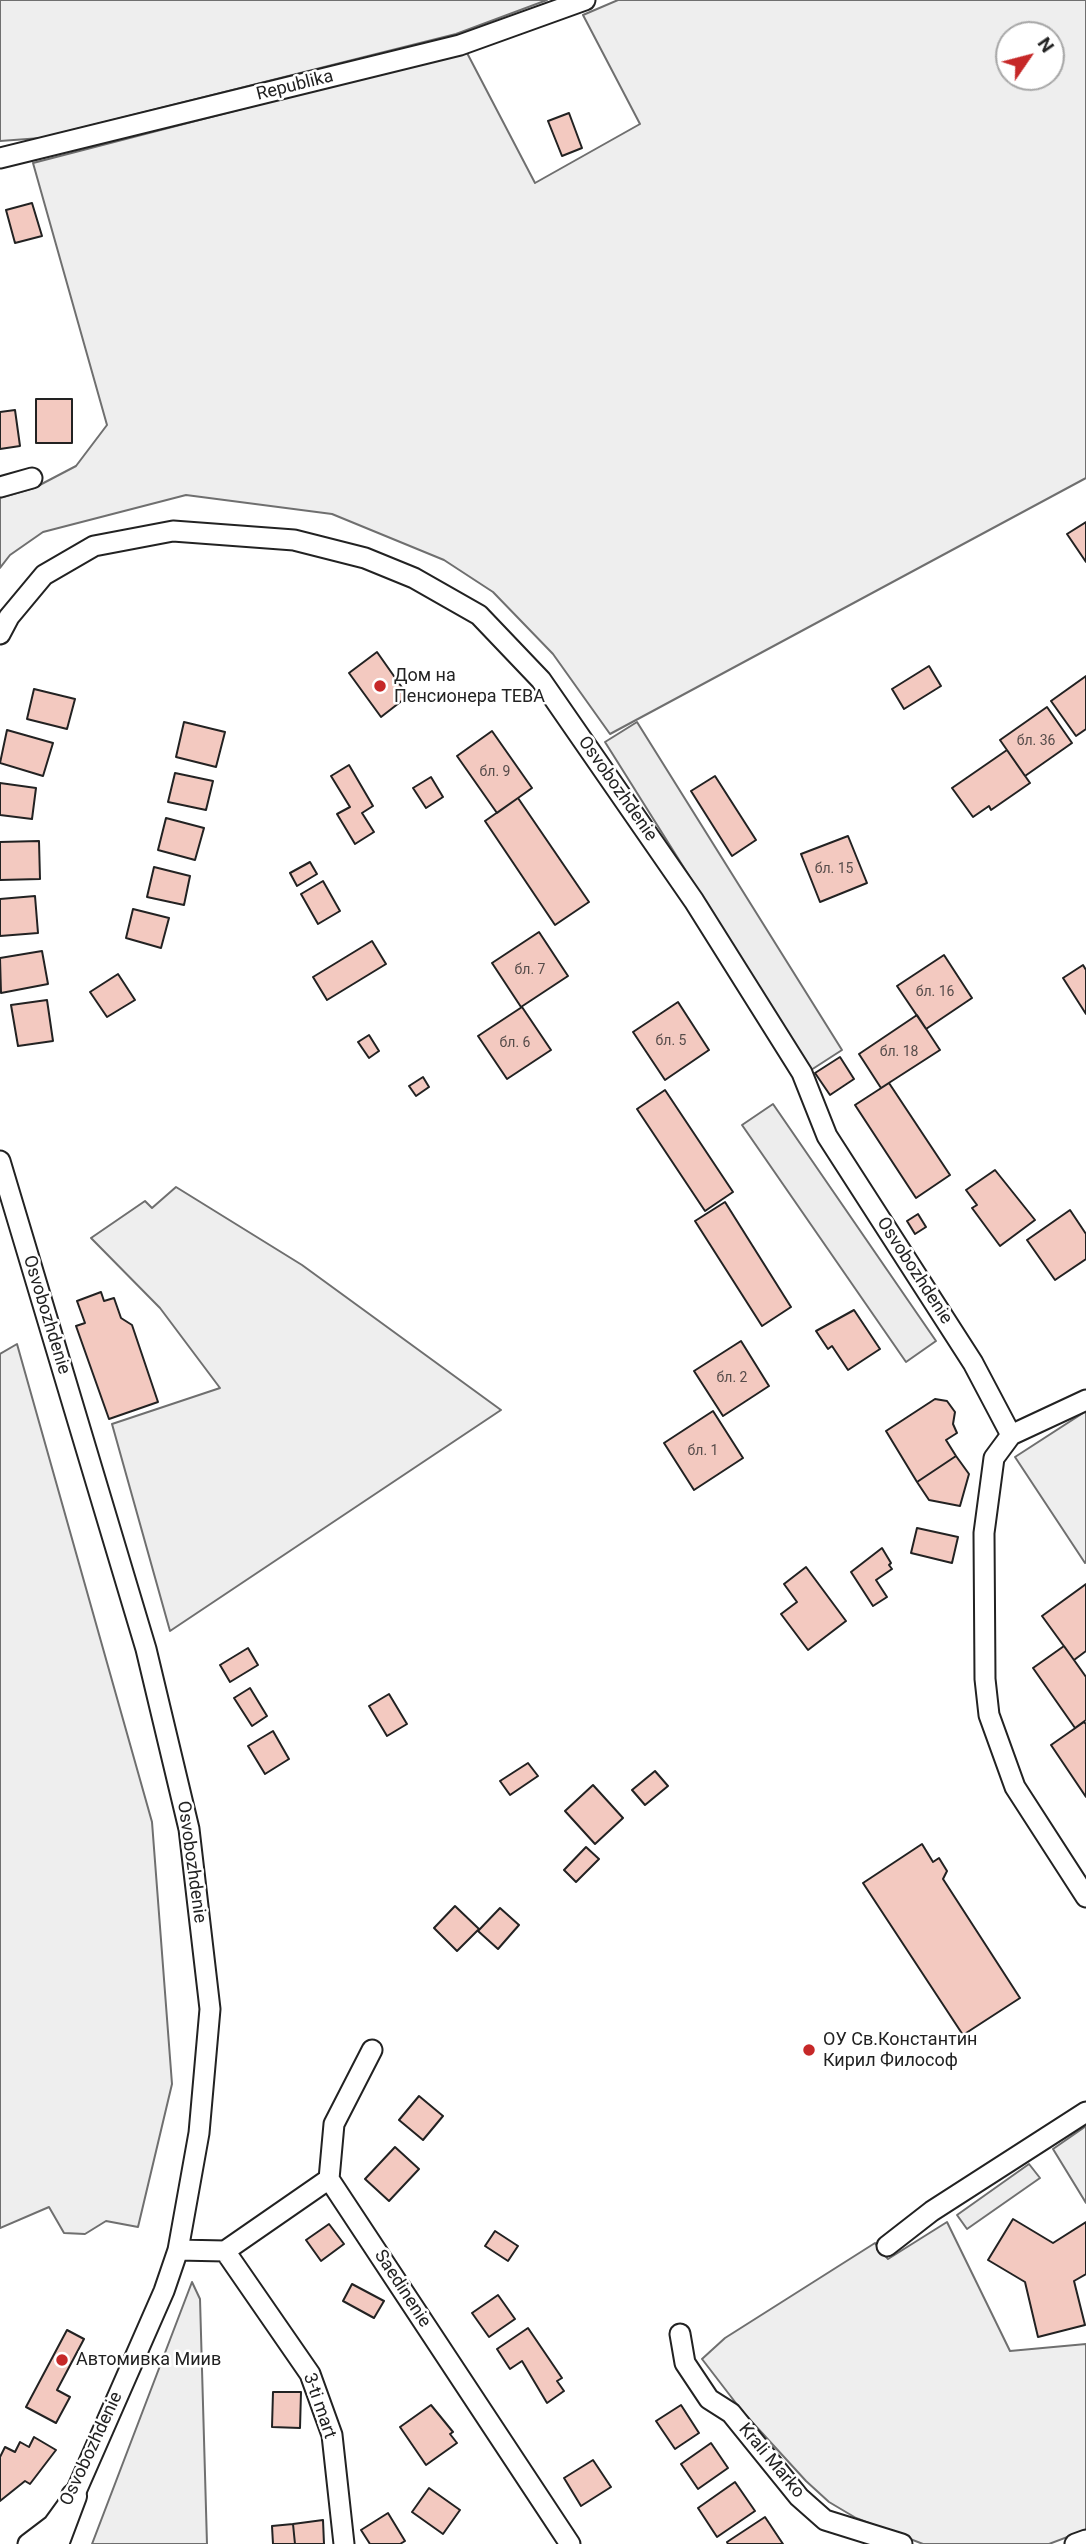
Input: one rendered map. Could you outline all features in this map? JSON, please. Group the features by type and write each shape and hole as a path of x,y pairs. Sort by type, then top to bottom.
{"street":[{"name":"Republika","path":"0,158 460,45 585,0"},
{"path":"0,487 32,478"},
{"name":"Osvobozhdenie","path":"0,634 9,617 44,575 94,545 173,531 294,540 365,558 414,578 479,615 541,680 694,901 802,1073 827,1136 973,1363 1011,1435"},
{"name":"Osvobozhdenie","path":"0,1161 146,1649 189,1829 210,2009 199,2133 178,2250 164,2291 74,2497 53,2525 28,2544"},
{"path":"1079,1404 1011,1435 994,1458 986,1501 985,1679 989,1716 1016,1787 1086,1897"},
{"path":"178,2250 225,2251 329,2179 334,2124 372,2050"},
{"path":"887,2246 932,2211 1086,2112"},
{"name":"Saedinenie","path":"329,2179 570,2544"},
{"name":"3-ti mart","path":"225,2251 310,2374 331,2435 344,2544"},
{"name":"Krali Marko","path":"680,2334 685,2363 709,2399 731,2413 799,2497 825,2520 902,2544"},
{"path":"56,2544 74,2497"},
{"path":"1075,2544 1086,2540"}],"shaded area":[{"path":"0,0 547,0 456,34 41,138 0,141"},
{"path":"618,0 1086,0 1086,478 610,734 553,654 493,592 444,560 332,514 186,495 43,532 10,555 0,568 0,498 34,488 76,466 107,425 33,163 466,51 535,183 640,124 583,15"},
{"path":"637,722 842,1050 811,1070 605,742"},
{"path":"773,1104 936,1341 906,1362 742,1125"},
{"path":"176,1187 302,1265 501,1410 170,1631 112,1424 220,1388 160,1308 91,1238 145,1201 152,1208"},
{"path":"17,1344 152,1822 172,2084 138,2227 106,2221 85,2234 64,2233 49,2207 0,2228 0,1354"},
{"path":"1086,1411 1086,1562 1085,1563 1015,1457"},
{"path":"1086,2126 1086,2203 1053,2149"},
{"path":"1029,2164 1040,2178 967,2229 957,2215"},
{"path":"947,2222 1010,2351 1086,2344 1086,2530 1049,2544 923,2544 856,2518 829,2502 806,2481 742,2411 702,2359 725,2338 875,2243 888,2259"},
{"path":"192,2282 200,2299 207,2544 92,2544"}],"building":[{"path":"569,113 582,148 562,156 548,121"},
{"path":"32,203 42,236 15,243 6,210"},
{"path":"36,399 72,399 72,443 36,443"},
{"path":"15,410 20,446 0,449 0,412"},
{"path":"1086,522 1086,562 1067,534"},
{"name":"Дом на Пенсионера ТЕВА","path":"377,652 408,696 381,717 349,673"},
{"path":"929,666 941,686 904,709 892,689"},
{"path":"1086,676 1086,729 1076,736 1051,701"},
{"path":"34,689 75,699 67,729 27,719"},
{"path":"1047,707 1072,743 1025,776 1000,740"},
{"path":"184,722 225,732 216,767 176,757"},
{"path":"7,730 53,743 43,776 0,763"},
{"path":"492,731 532,788 497,813 457,756"},
{"path":"1007,750 1030,783 991,810 989,806 973,817 952,788"},
{"path":"349,765 373,806 362,813 374,832 355,844 337,814 350,807 331,776"},
{"path":"175,773 213,781 206,810 168,802"},
{"path":"715,776 756,840 732,856 691,791"},
{"path":"431,777 443,797 426,808 413,788"},
{"path":"0,783 36,788 32,819 0,815"},
{"path":"518,798 589,902 555,925 485,821"},
{"path":"166,818 204,828 195,860 158,850"},
{"path":"848,836 867,883 820,902 801,854"},
{"path":"39,841 40,879 0,880 0,842"},
{"path":"310,862 317,874 297,886 290,873"},
{"path":"154,867 190,876 184,905 147,897"},
{"path":"323,881 340,911 318,924 301,894"},
{"path":"35,896 38,933 0,936 0,899"},
{"path":"133,909 169,918 161,948 126,938"},
{"path":"539,932 568,976 521,1007 492,963"},
{"path":"372,941 386,964 327,1000 313,977"},
{"path":"42,951 48,984 1,993 0,958"},
{"path":"944,955 972,998 926,1029 897,986"},
{"path":"1083,965 1086,970 1086,1014 1063,978"},
{"path":"118,974 135,1000 107,1017 90,992"},
{"path":"47,1000 53,1041 18,1046 11,1005"},
{"path":"678,1002 709,1050 665,1080 633,1032"},
{"path":"522,1007 551,1050 507,1079 478,1036"},
{"path":"917,1015 940,1050 881,1088 859,1054"},
{"path":"369,1035 379,1051 369,1058 358,1042"},
{"path":"840,1057 854,1079 830,1095 815,1073"},
{"path":"423,1077 429,1087 416,1096 409,1086"},
{"path":"889,1083 950,1175 916,1198 855,1105"},
{"path":"665,1090 733,1192 705,1211 637,1109"},
{"path":"995,1170 1035,1220 1000,1246 972,1208 977,1205 966,1190"},
{"path":"725,1202 791,1307 762,1326 695,1221"},
{"path":"1070,1210 1086,1234 1086,1259 1055,1280 1027,1240"},
{"path":"918,1214 926,1227 915,1234 907,1221"},
{"path":"101,1292 104,1301 114,1298 121,1318 132,1325 158,1402 109,1419 76,1326 85,1323 77,1301"},
{"path":"854,1310 880,1349 848,1370 832,1346 828,1349 816,1331"},
{"path":"741,1341 769,1386 723,1416 694,1371"},
{"path":"935,1399 947,1401 955,1412 953,1424 957,1433 946,1440 956,1456 917,1482 886,1431"},
{"path":"713,1411 743,1458 694,1490 664,1443"},
{"path":"956,1456 969,1474 960,1506 929,1500 917,1482"},
{"path":"917,1528 958,1537 952,1563 911,1553"},
{"path":"882,1548 892,1569 876,1580 887,1597 873,1606 851,1572"},
{"path":"806,1567 846,1621 808,1650 781,1614 797,1602 784,1584"},
{"path":"1086,1584 1086,1651 1074,1660 1042,1616"},
{"path":"1064,1646 1086,1677 1086,1720 1075,1728 1033,1668"},
{"path":"248,1648 258,1665 230,1682 220,1665"},
{"path":"250,1688 267,1716 252,1726 234,1698"},
{"path":"389,1694 407,1724 387,1736 369,1706"},
{"path":"1084,1722 1086,1724 1086,1797 1051,1745"},
{"path":"273,1731 289,1759 265,1774 248,1746"},
{"path":"528,1763 538,1776 510,1795 500,1781"},
{"path":"655,1771 668,1786 645,1805 632,1790"},
{"path":"593,1785 623,1818 595,1844 565,1811"},
{"path":"922,1844 933,1862 939,1858 947,1871 943,1879 1020,1998 963,2035 863,1883"},
{"path":"586,1847 599,1859 576,1882 564,1870"},
{"path":"455,1906 479,1929 457,1951 434,1928"},
{"path":"500,1908 519,1925 498,1949 478,1931"},
{"path":"419,2096 443,2116 423,2140 399,2120"},
{"path":"395,2147 419,2169 389,2201 365,2179"},
{"path":"1013,2219 1053,2243 1086,2222 1086,2274 1074,2281 1085,2325 1038,2337 1025,2282 988,2260"},
{"path":"329,2224 344,2244 321,2261 306,2240"},
{"path":"495,2231 518,2246 508,2261 485,2246"},
{"path":"352,2284 384,2301 374,2318 343,2301"},
{"path":"498,2295 515,2319 489,2337 472,2313"},
{"path":"528,2328 562,2378 557,2381 564,2391 547,2403 522,2361 510,2369 497,2349"},
{"name":"Автомивка Миив","path":"67,2330 84,2339 57,2390 70,2397 56,2423 26,2407"},
{"path":"273,2392 301,2392 300,2428 272,2427"},
{"path":"431,2405 453,2432 450,2434 457,2443 426,2465 400,2427"},
{"path":"681,2405 699,2433 675,2449 656,2421"},
{"path":"34,2437 56,2450 30,2484 25,2481 0,2501 0,2457 5,2447 15,2452 20,2442 29,2447"},
{"path":"711,2443 728,2468 698,2489 681,2464"},
{"path":"593,2460 611,2487 581,2506 564,2478"},
{"path":"735,2482 755,2511 717,2537 698,2508"},
{"path":"429,2488 460,2510 443,2534 412,2512"},
{"path":"388,2513 405,2541 400,2544 370,2544 361,2530"},
{"path":"765,2517 783,2544 728,2544 727,2542"},
{"path":"323,2520 324,2544 295,2544 293,2524"},
{"path":"293,2524 295,2544 273,2544 272,2526"}],"place":[{"name":"Дом на Пенсионера ТЕВА","path":"380,686"},
{"name":"ОУ Св.Константин Кирил Философ","path":"809,2050"},
{"name":"Автомивка Миив","path":"62,2360"}]}
